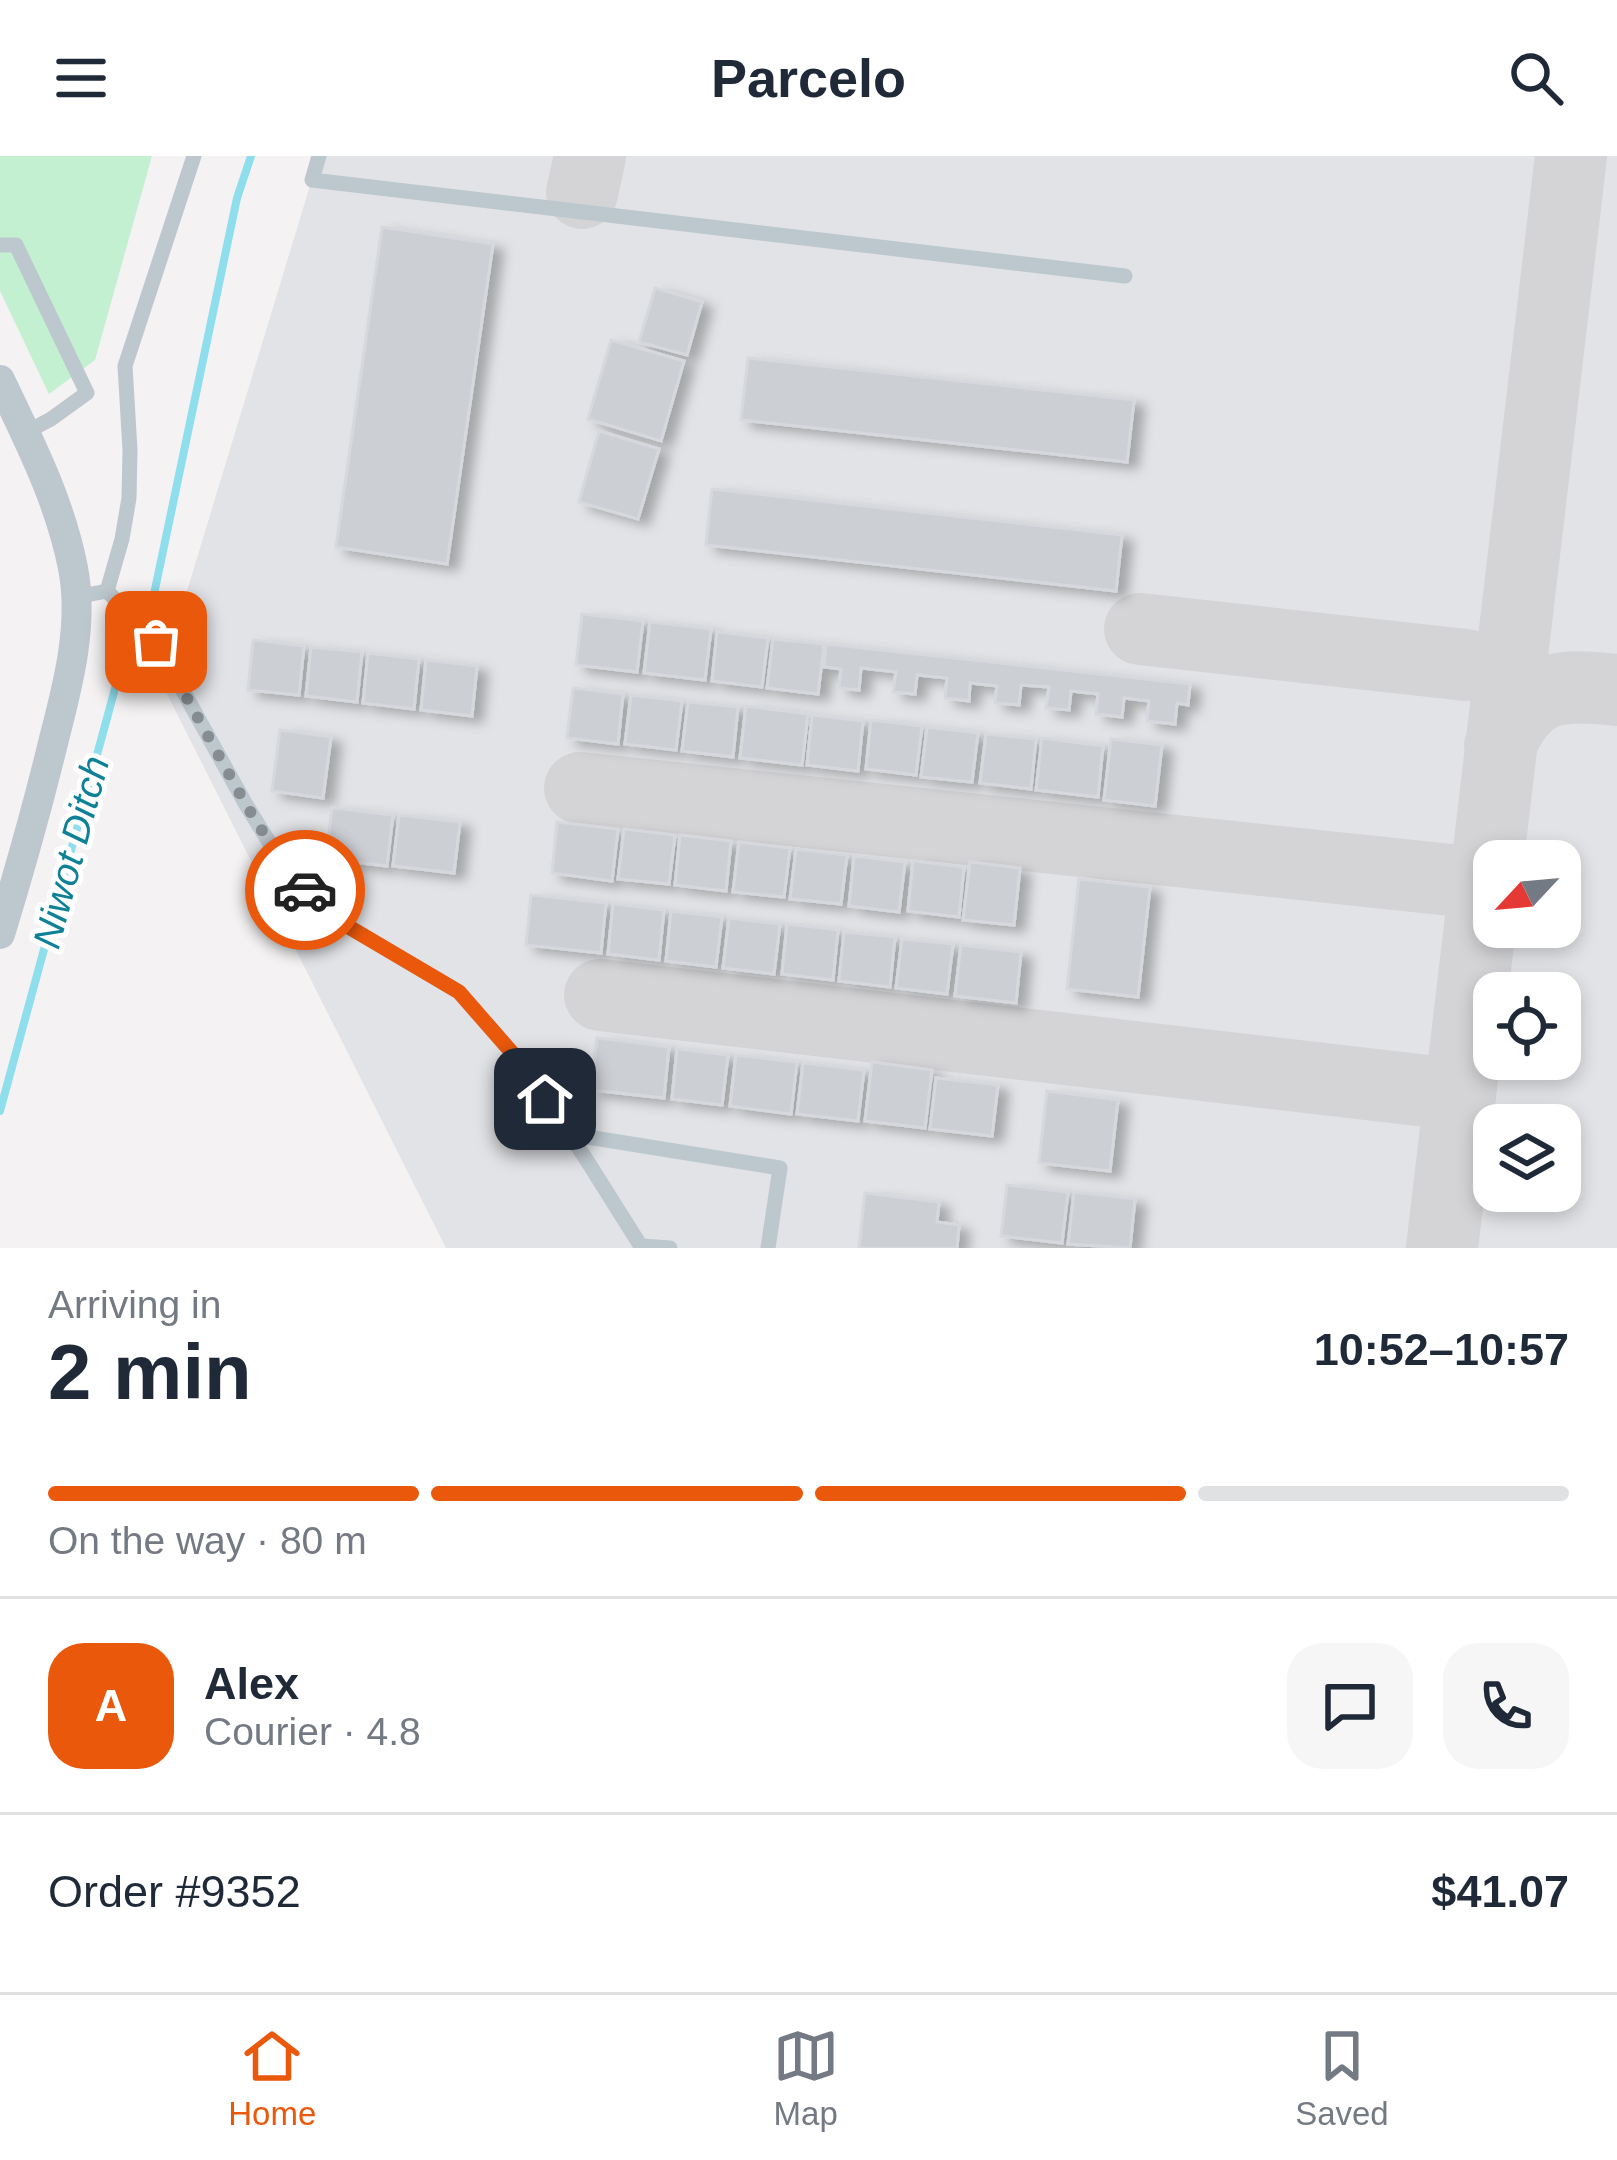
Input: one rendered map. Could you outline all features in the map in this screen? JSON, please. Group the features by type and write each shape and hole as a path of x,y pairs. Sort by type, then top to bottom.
{"street":[{"path":"0,380 60,518 74,572 91,594 34,823 0,934"}],"lane":[{"path":"194,156 125,366 129,498 122,539 91,594 156,642 290,876 337,920 459,992 521,1063 641,1247 670,1248"},
{"path":"319,156 312,180 1125,276"},
{"path":"8,245 87,393 25,433"},
{"path":"569,1134 780,1168 768,1248"}],"shaded area":[{"path":"319,156 1617,156 1617,1248 446,1248 160,680"}],"green space":[{"path":"0,156 152,156 95,360 49,394 0,291"}],"building":[{"path":"382,227 493,244 447,564 336,547"},
{"path":"655,288 702,302 687,355 639,342"},
{"path":"611,340 684,361 661,441 588,419"},
{"path":"748,358 1134,400 1127,462 741,420"},
{"path":"599,431 659,449 638,519 579,502"},
{"path":"712,489 1122,535 1116,591 706,545"},
{"path":"582,614 643,621 637,672 576,665"},
{"path":"650,622 711,629 705,680 644,673"},
{"path":"717,632 768,638 762,687 712,681"},
{"path":"773,639 824,644 818,694 767,688"},
{"path":"253,640 304,646 299,695 248,690"},
{"path":"826,644 1190,684 1188,705 1177,703 1175,724 1147,721 1149,701 1124,698 1122,717 1096,714 1098,694 1071,691 1069,710 1046,708 1049,687 1021,685 1019,705 995,703 997,686 970,683 969,701 945,698 947,678 917,675 915,694 893,692 896,672 861,668 859,690 839,688 841,669 824,667"},
{"path":"311,647 362,652 357,702 306,696"},
{"path":"368,653 419,659 414,709 363,703"},
{"path":"426,660 477,666 472,716 421,710"},
{"path":"573,688 623,694 618,744 567,738"},
{"path":"631,695 682,701 676,750 625,744"},
{"path":"688,702 738,707 733,757 682,751"},
{"path":"746,706 808,714 802,765 740,758"},
{"path":"812,715 863,721 858,771 807,765"},
{"path":"871,720 922,726 916,775 866,769"},
{"path":"927,727 978,733 972,782 921,777"},
{"path":"280,730 331,737 323,798 272,791"},
{"path":"986,734 1036,739 1031,789 980,783"},
{"path":"1042,738 1103,746 1098,797 1036,790"},
{"path":"1111,739 1162,745 1155,806 1104,800"},
{"path":"332,808 393,815 387,866 326,859"},
{"path":"399,815 460,822 454,873 393,866"},
{"path":"557,822 618,829 612,881 552,873"},
{"path":"624,829 675,835 669,884 618,879"},
{"path":"680,835 731,841 726,891 675,885"},
{"path":"739,842 790,848 784,897 733,892"},
{"path":"796,849 847,855 841,904 790,899"},
{"path":"854,856 905,862 899,912 849,906"},
{"path":"913,861 964,867 959,917 908,911"},
{"path":"970,862 1020,868 1014,925 963,920"},
{"path":"1079,879 1150,887 1138,997 1067,989"},
{"path":"531,895 606,903 601,953 526,945"},
{"path":"613,904 664,910 659,960 608,954"},
{"path":"671,911 722,917 716,967 666,961"},
{"path":"729,918 780,924 774,974 723,968"},
{"path":"787,924 838,930 833,980 782,974"},
{"path":"844,932 895,937 890,987 839,981"},
{"path":"902,939 953,944 947,994 896,988"},
{"path":"961,945 1021,952 1016,1003 955,996"},
{"path":"597,1038 669,1047 664,1098 591,1090"},
{"path":"677,1049 728,1055 722,1105 672,1099"},
{"path":"736,1055 797,1062 791,1114 730,1106"},
{"path":"872,1062 932,1070 925,1128 865,1121"},
{"path":"803,1063 864,1070 858,1121 797,1114"},
{"path":"936,1078 998,1085 992,1136 930,1129"},
{"path":"1047,1091 1118,1100 1110,1171 1039,1163"},
{"path":"1007,1185 1068,1192 1062,1243 1001,1236"},
{"path":"1074,1192 1135,1199 1130,1248 1068,1244"},
{"path":"865,1193 939,1202 937,1222 959,1225 957,1248 859,1248"}],"waterway":[{"name":"Niwot Ditch","path":"153,599 237,198 251,156"},
{"name":"Niwot Ditch","path":"0,1111 122,663"}],"taxiway":[{"path":"582,193 590,156"},
{"path":"1442,1248 1571,156"},
{"path":"1140,629 1466,665"},
{"path":"1500,746 1521,711 1546,692 1577,687 1617,690"},
{"path":"580,788 1451,880"},
{"path":"600,995 1427,1091"}],"way so far":[{"path":"156,642 245,803 290,876 305,890"}],"route":[{"path":"305,890 337,920 459,992 521,1063 545,1099"}]}
